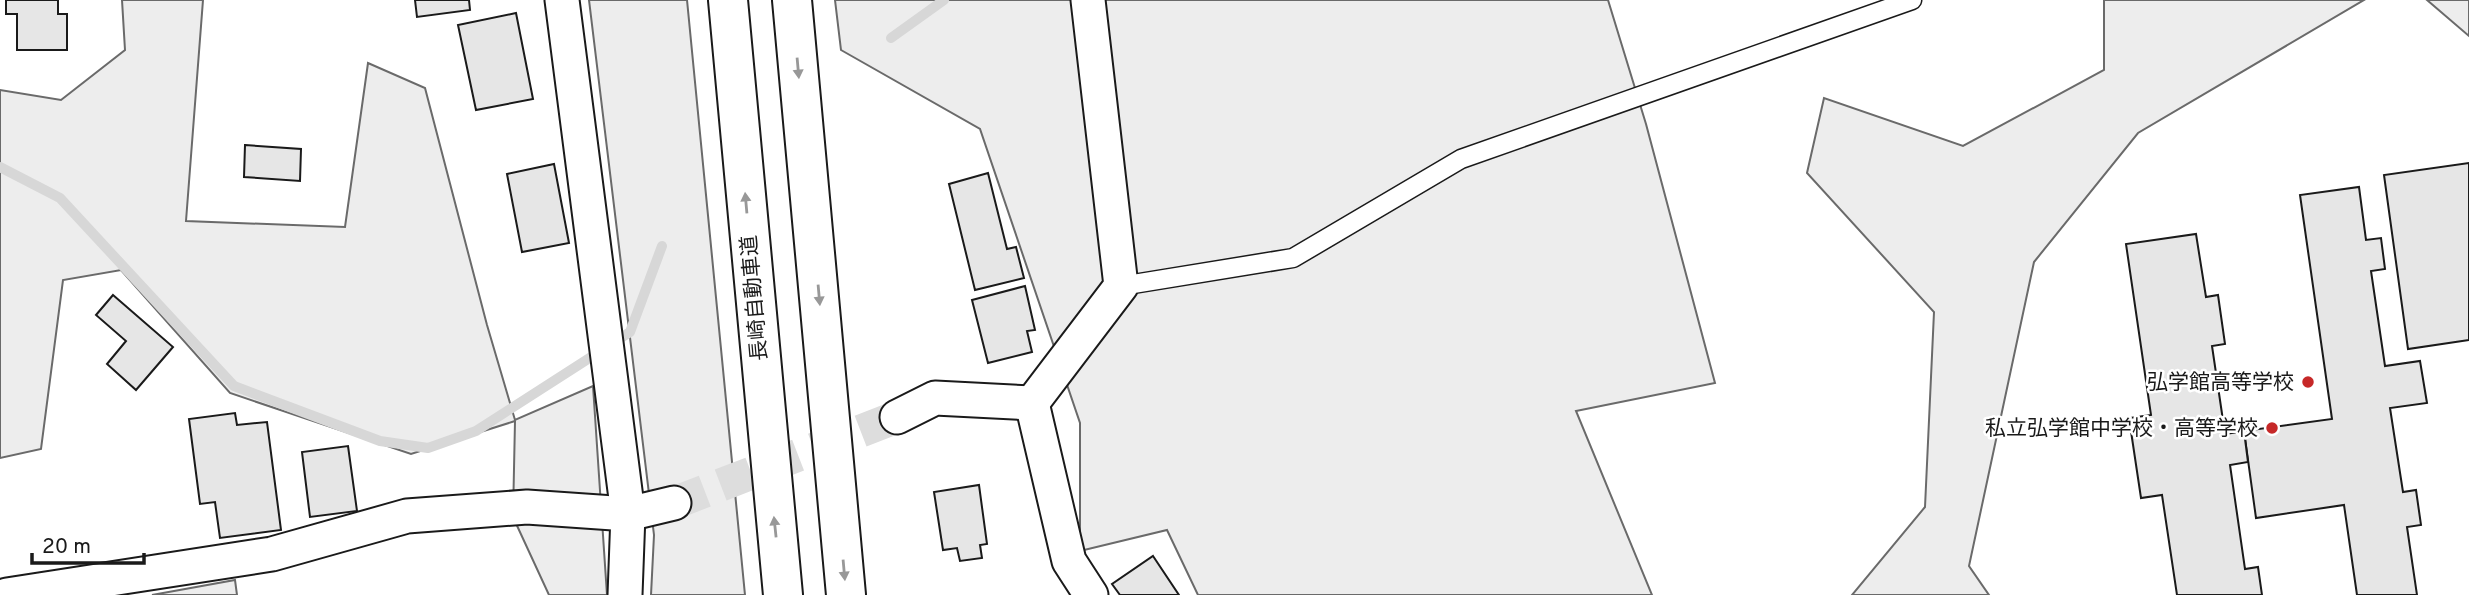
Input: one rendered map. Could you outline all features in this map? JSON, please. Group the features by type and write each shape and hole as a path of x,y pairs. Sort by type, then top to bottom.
{"highway":[{"name":"長崎自動車道","path":"728,0 783,595"},
{"path":"792,0 846,595"}],"street":[{"path":"562,0 628,514 625,595"},
{"path":"1032,402 1121,286 1088,0"},
{"path":"897,417 935,398 1032,402"},
{"path":"1032,402 1069,561 1091,595"},
{"path":"7,595 272,554 407,516 527,508 628,514 674,503"}],"lane":[{"path":"1121,286 1293,258 1461,159 1912,0"}],"shaded area":[{"path":"122,0 203,0 186,221 345,227 368,63 425,88 487,325 515,420 593,386 607,595 549,595 513,517 515,421 411,454 230,393 121,270 63,280 41,449 0,458 0,90 61,100 125,50"},
{"path":"589,0 687,0 745,595 651,595 654,535"},
{"path":"835,0 1608,0 1646,124 1715,383 1576,411 1652,595 1198,595 1167,530 1080,551 1080,423 980,129 841,50"},
{"path":"2104,0 2364,0 2138,133 2034,262 1969,566 1989,595 1852,595 1925,507 1934,312 1807,173 1824,98 1963,146 2104,70"},
{"path":"2427,0 2469,0 2469,36"},
{"path":"235,580 237,595 152,595"}],"building":[{"path":"6,0 58,0 58,14 67,14 67,50 17,50 17,14 6,14"},
{"path":"415,0 469,0 470,10 417,17"},
{"path":"516,13 533,99 476,110 458,25"},
{"path":"245,145 301,149 300,181 244,177"},
{"path":"2469,163 2469,340 2408,349 2384,175"},
{"path":"554,164 569,243 522,252 507,174"},
{"path":"988,173 1007,249 1016,247 1024,278 975,290 949,184"},
{"path":"2359,187 2366,240 2381,238 2385,269 2371,271 2385,366 2420,361 2427,403 2390,408 2403,492 2416,490 2421,525 2407,527 2417,595 2357,595 2344,505 2256,518 2244,431 2332,419 2300,195"},
{"path":"2196,234 2206,297 2218,295 2225,344 2212,346 2225,434 2244,431 2248,462 2230,465 2245,569 2258,567 2262,595 2177,595 2162,495 2141,498 2129,418 2151,415 2126,244"},
{"path":"1025,286 1035,330 1027,331 1032,352 988,363 972,300"},
{"path":"113,295 173,347 136,390 107,364 126,341 96,315"},
{"path":"235,413 237,425 267,422 281,530 220,538 215,502 200,504 189,419"},
{"path":"348,446 357,511 310,517 302,452"},
{"path":"979,485 987,544 980,545 982,558 960,561 957,548 943,550 934,492"},
{"path":"1153,556 1179,595 1120,595 1112,584"}],"waterway":[{"path":"891,38 944,0"},
{"path":"0,167 60,198 234,386 380,441 428,448 476,431 630,332 662,246"}],"tunnel":[{"path":"674,503 897,417"}],"place":[{"name":"弘学館高等学校","path":"2308,382"},
{"name":"私立弘学館中学校・高等学校","path":"2272,428"}]}
